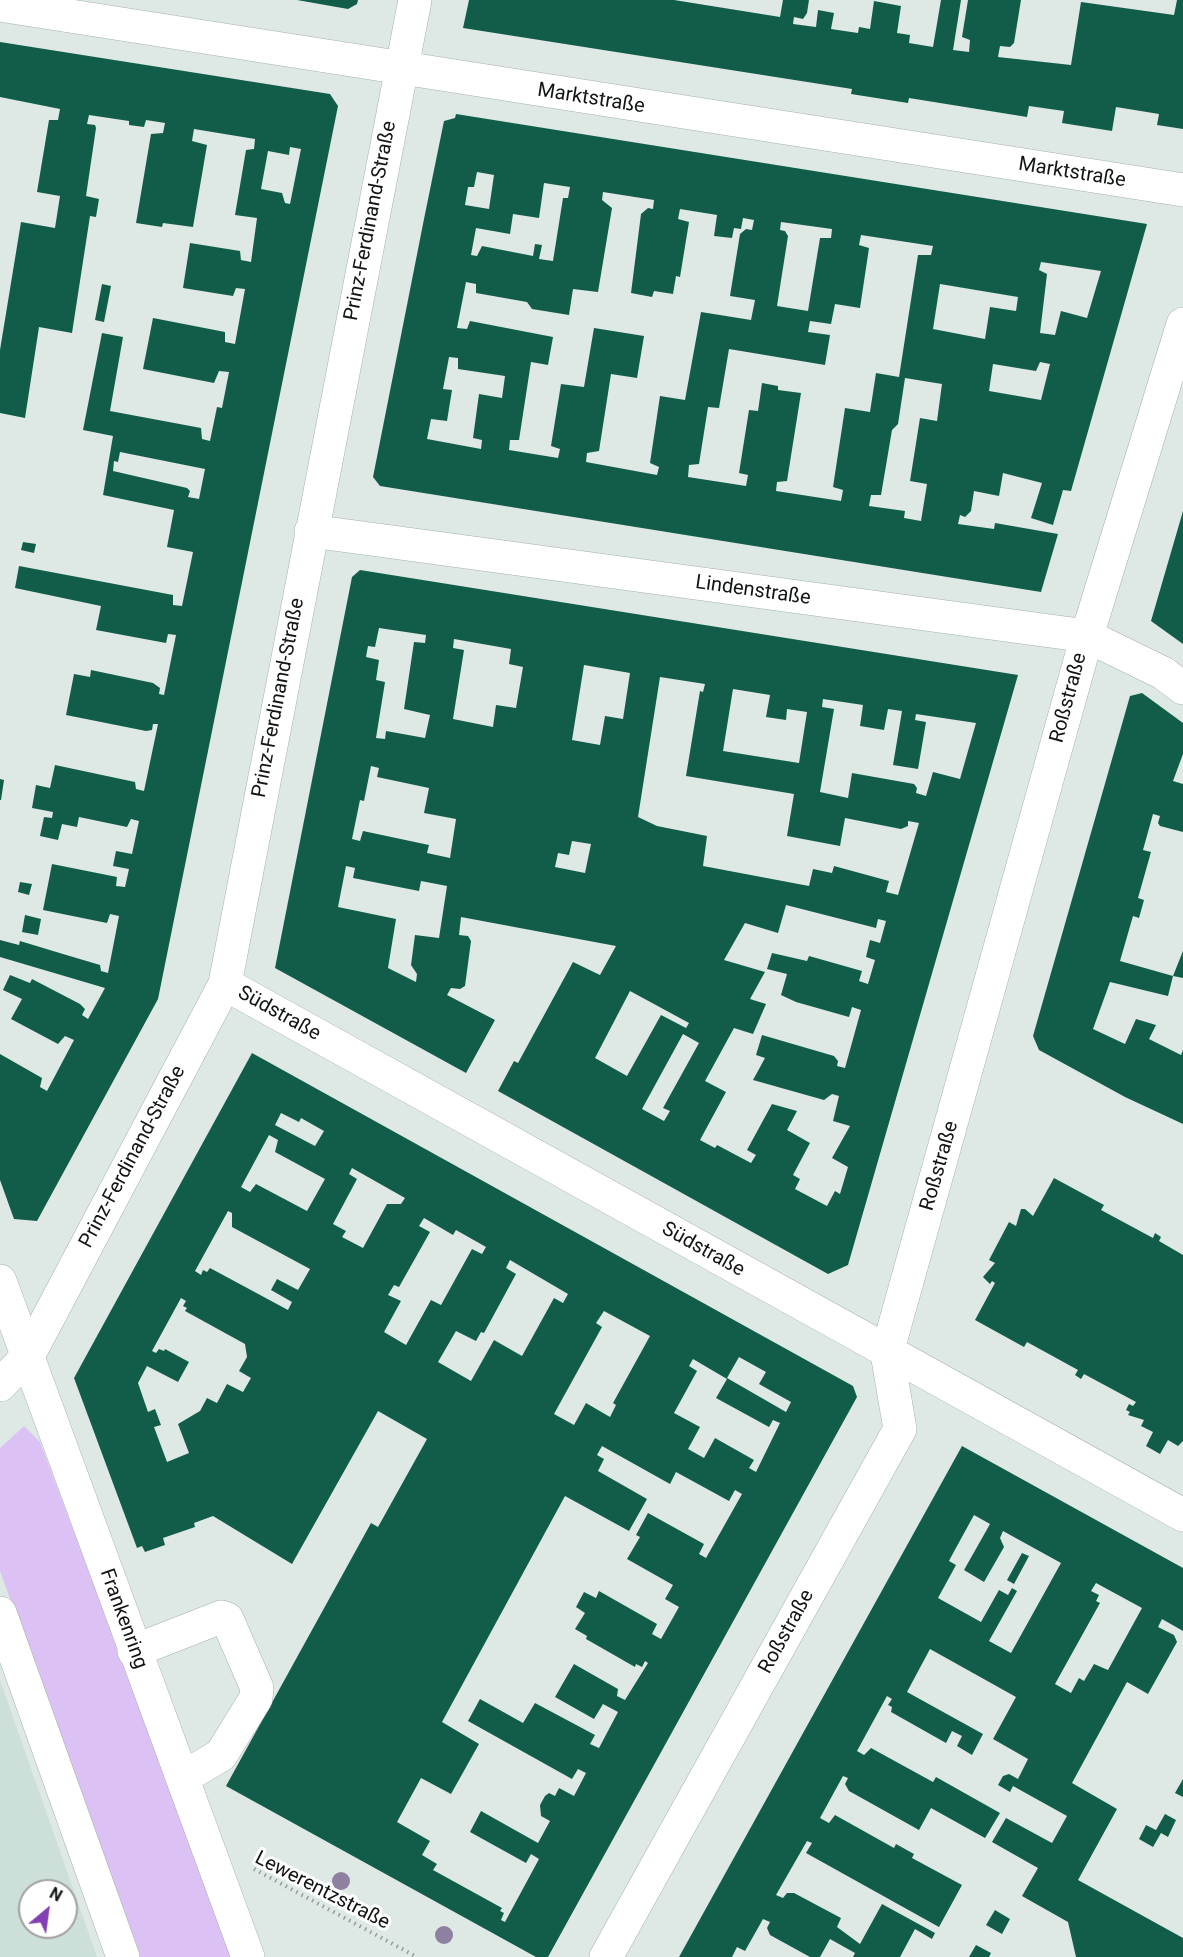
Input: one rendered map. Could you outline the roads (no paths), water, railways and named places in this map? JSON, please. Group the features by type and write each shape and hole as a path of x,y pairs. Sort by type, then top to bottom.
{"street":[{"name":"Prinz-Ferdinand-Straße","path":"0,1384 28,1356 225,984 415,0"},
{"name":"Marktstraße","path":"0,5 1183,190"},
{"name":"Roßstraße","path":"606,1957 900,1429 887,1353 1087,636 1183,324"},
{"name":"Lindenstraße","path":"311,531 1087,636 1164,673 1183,687"},
{"name":"Südstraße","path":"225,984 887,1353 1183,1515"},
{"name":"Frankenring","path":"0,1281 248,1957"},
{"path":"0,1613 123,1957"},
{"path":"134,1651 221,1617 227,1619 257,1688 256,1698 221,1755 183,1777"}]}
